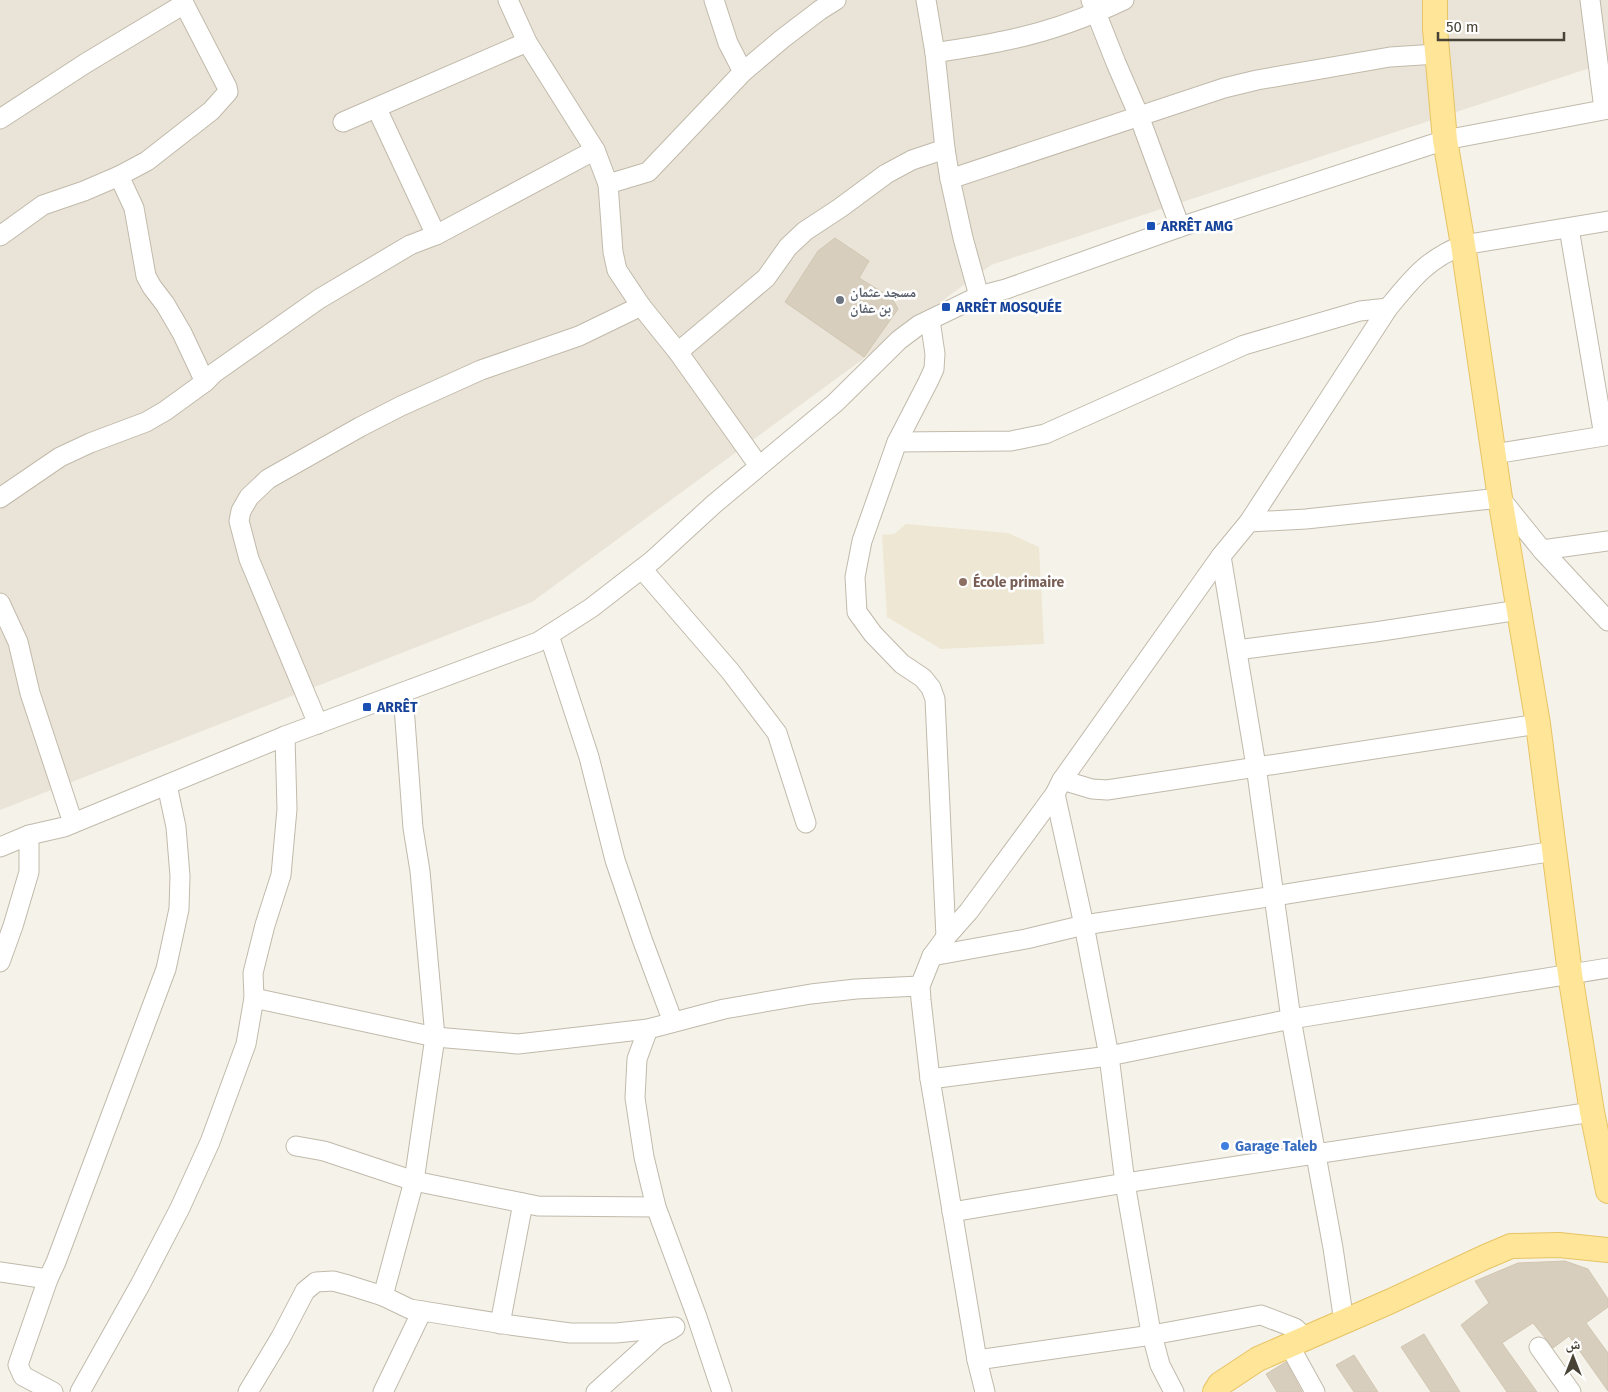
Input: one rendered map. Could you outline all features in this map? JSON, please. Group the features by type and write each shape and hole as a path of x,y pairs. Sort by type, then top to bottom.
{"main road":[{"path":"1435,0 1434,28 1445,140 1463,246 1500,498 1538,724 1570,974 1592,1112 1608,1191"},
{"path":"1215,1392 1220,1384 1258,1359 1511,1246 1559,1245 1603,1253"}],"street":[{"path":"508,0 527,42 595,150 608,184 613,252 617,270 641,306 678,352 759,466"},
{"path":"714,0 728,43 743,72"},
{"path":"608,184 648,172 743,72 797,27 836,0"},
{"path":"926,0 935,53 950,179 963,238 979,296"},
{"path":"935,53 1005,41 1047,29 1094,7 1124,0"},
{"path":"0,847 29,835 64,827 285,736 538,642 591,608 642,569 714,504 834,402 898,340 919,325 979,296 1006,289 1180,227 1445,140 1606,109 1590,0"},
{"path":"0,119 183,2 228,86 228,92 211,111 147,161 119,176 43,206 0,236"},
{"path":"1094,7 1139,116 1180,227"},
{"path":"343,122 377,109 527,42"},
{"path":"950,179 1224,88 1390,56 1437,54"},
{"path":"377,109 436,235"},
{"path":"678,352 766,278 788,247 805,231 886,174 912,160 945,149"},
{"path":"0,498 60,456 146,422 165,411 205,382 214,373 319,299 410,245 436,235 595,150"},
{"path":"119,176 134,208 146,276 182,332 205,382"},
{"path":"985,1392 977,1360 930,1078 920,986 932,956 969,911 1059,787 1221,556 1249,522 1388,308 1412,280 1429,262 1448,251 1463,246 1608,221"},
{"path":"1494,454 1606,436 1569,228"},
{"path":"318,724 249,559 239,521 241,511 249,497 268,479 401,406 481,370 579,336 641,306"},
{"path":"897,442 1011,441 1045,434 1244,345 1360,311 1388,308"},
{"path":"930,320 935,354 934,369 897,442 862,541 855,577 857,612 873,634 902,664 923,678 931,688 935,699 946,937"},
{"path":"1249,522 1344,516 1500,498 1542,550 1608,621"},
{"path":"1542,550 1608,541"},
{"path":"1221,556 1256,766 1291,1019 1334,1248 1344,1322"},
{"path":"642,569 730,671 777,733 806,823"},
{"path":"0,603 18,642 30,693 72,823"},
{"path":"1237,650 1375,632 1519,610"},
{"path":"549,635 589,757 615,860 673,1022"},
{"path":"383,1296 414,1181 435,1036 420,871 413,828 403,692"},
{"path":"1059,787 1107,790 1538,724"},
{"path":"80,1392 140,1285 180,1208 210,1142 246,1044 254,998 253,973 265,925 281,875 287,809 285,736"},
{"path":"54,1392 23,1376 18,1366 48,1279 98,1152 166,969 179,909 180,876 176,827 167,785"},
{"path":"1059,787 1109,1056 1125,1183 1152,1335 1160,1365 1174,1392"},
{"path":"0,962 29,872 29,835"},
{"path":"932,956 1026,939 1084,925 1555,851"},
{"path":"930,1078 1109,1056 1291,1019 1608,968"},
{"path":"254,998 435,1036 518,1044 648,1029 724,1009 812,994 856,989 920,986"},
{"path":"648,1029 637,1059 635,1098 644,1157 656,1207 698,1317 722,1392"},
{"path":"952,1212 1125,1183 1592,1112"},
{"path":"296,1146 324,1151 414,1181 538,1206 656,1207"},
{"path":"500,1324 523,1203"},
{"path":"0,1272 48,1279"},
{"path":"248,1392 281,1337 305,1291 316,1282 333,1282 383,1296 410,1309 570,1333 616,1333 675,1327"},
{"path":"383,1392 422,1311"},
{"path":"977,1360 1152,1335 1261,1315 1294,1328 1297,1342 1315,1392"},
{"path":"596,1392 658,1336 698,1317"},
{"path":"1539,1347 1571,1392"}],"shaded area":[{"path":"0,0 1608,0 1608,62 991,265 532,602 0,810"},
{"name":"École primaire","path":"906,524 1008,533 1039,547 1044,644 941,649 887,617 882,535 894,534"}],"building":[{"name":"مسجد عثمان بن عفان","path":"835,238 869,261 859,278 892,298 898,309 864,357 785,302 818,251"},
{"path":"1565,1261 1588,1269 1608,1299 1608,1307 1586,1323 1608,1353 1608,1391 1569,1336 1553,1348 1533,1323 1502,1343 1537,1392 1507,1392 1461,1325 1489,1303 1475,1281 1518,1263"},
{"path":"1424,1334 1460,1392 1431,1392 1401,1347"},
{"path":"1354,1355 1378,1392 1354,1392 1336,1365"},
{"path":"1286,1362 1302,1392 1277,1392 1266,1374"}],"place":[{"name":"ARRÊT AMG","path":"1151,226"},
{"name":"مسجد عثمان بن عفان","path":"840,300"},
{"name":"ARRÊT MOSQUÉE","path":"946,307"},
{"name":"École primaire","path":"963,582"},
{"name":"ARRÊT","path":"367,707"},
{"name":"Garage Taleb","path":"1225,1146"}]}
